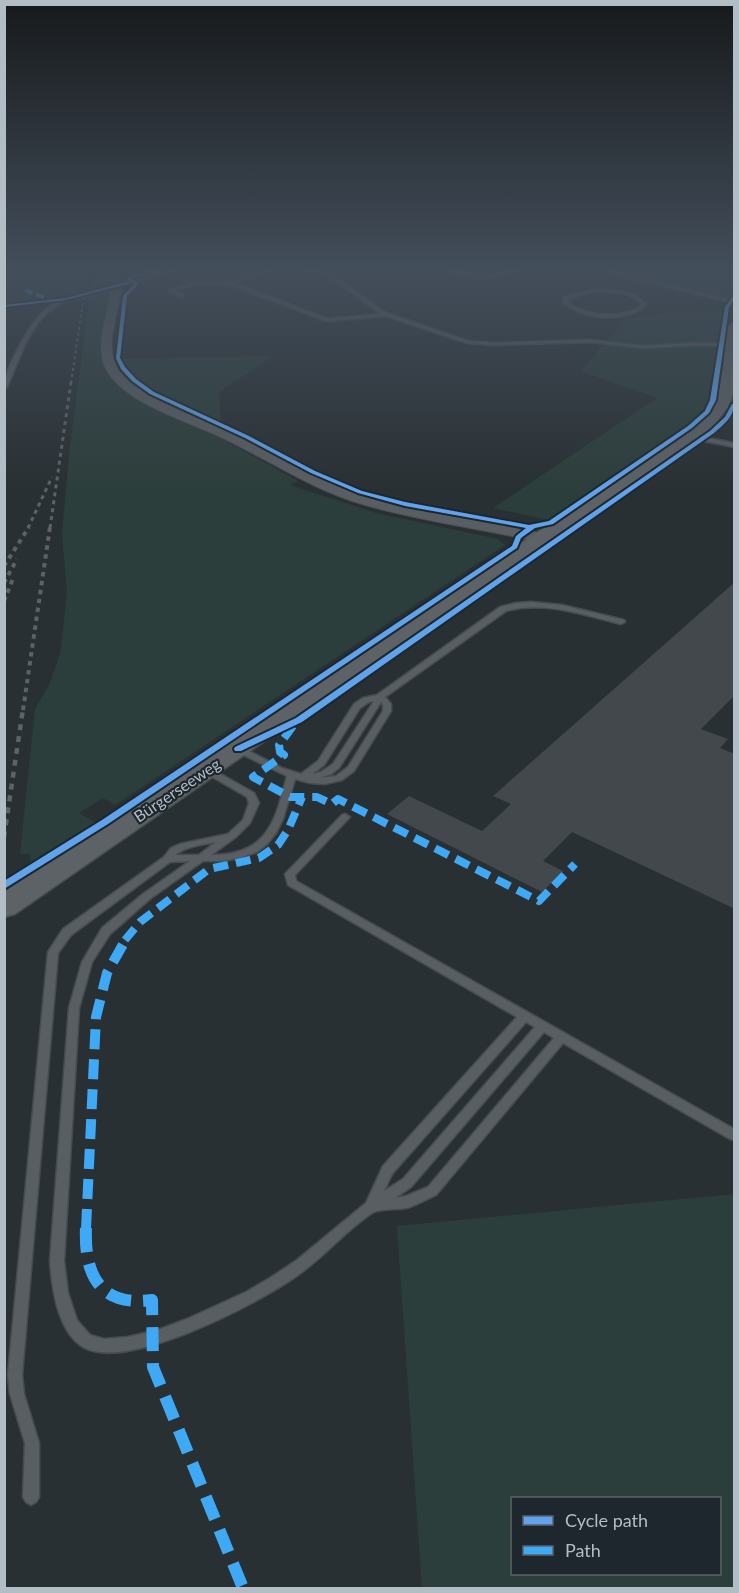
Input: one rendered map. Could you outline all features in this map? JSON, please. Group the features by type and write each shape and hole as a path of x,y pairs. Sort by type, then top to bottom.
{"street":[{"path":"110,342 108,359 112,370 123,382 142,396 345,494 400,510 517,531 544,539"},
{"name":"Bürgerseeweg","path":"4,907 691,437 710,422 729,402 732,356"}],"lane":[{"path":"4,387 25,342"},
{"path":"472,342 590,342"},
{"path":"612,342 644,347 694,344 732,356"},
{"path":"691,437 735,445"},
{"path":"297,776 321,776 336,766 381,697 503,609 513,605 547,606 621,622"},
{"path":"238,749 297,776 324,782 345,776 387,711 387,704 381,697"},
{"path":"166,859 239,855 267,840 276,828 297,776 321,763 357,706 366,700 381,697"},
{"path":"207,770 250,795 254,803 247,821 202,858 139,903 106,932 95,946 80,983 74,1008 57,1262 62,1302 68,1317 82,1337 97,1346 111,1347 185,1328 242,1301 292,1272 371,1206 407,1183 543,1026"},
{"path":"345,817 290,874 291,883 735,1135"},
{"path":"31,1497 32,1443 17,1394 15,1376 53,952 61,939 76,925 166,859 174,850 232,835"},
{"path":"371,1206 387,1170 525,1016"},
{"path":"371,1206 407,1202 432,1191 562,1037"}],"shaded area":[{"path":"84,342 102,342 101,359 273,356 219,392 222,439 298,481 290,485 376,513 498,539 505,545 115,805 103,798 79,813 96,823 29,867 31,854 20,854 35,709 50,683 61,651 67,591 62,533 70,446"},
{"path":"605,342 720,342 712,393 705,408 689,425 549,520 493,508 657,398 581,371"},
{"path":"734,1194 734,1588 422,1588 397,1226"}],"building":[{"path":"735,582 735,695 701,729 728,739 720,748 735,754 735,909 572,832 543,861 563,871 542,892 387,814 409,796 482,831 511,804 493,796"}],"railway":[{"path":"71,383 77,342"},
{"path":"50,528 71,382"},
{"path":"28,528 52,477"},
{"path":"4,566 29,527"},
{"path":"23,710 50,527"},
{"path":"4,583 17,559"},
{"path":"4,601 14,576"},
{"path":"4,837 23,709"}],"marked path":[{"path":"293,726 279,745 280,752 284,755 253,777 290,797 317,797 332,804 338,799 539,901 575,864"},
{"path":"243,1588 153,1367 152,1300 138,1302 115,1298 98,1284 88,1262 85,1248 96,1017 107,973 120,946 140,922 209,869 259,858 278,845 288,830 302,797"}],"cycle path":[{"path":"120,342 118,358 123,368 134,380 152,393 247,437 313,472 360,492 405,504 529,527 551,523 690,427 707,412 713,400 722,342"},
{"path":"238,749 299,720 712,432 727,418 734,405"},
{"path":"4,886 105,822 515,547 518,537 532,527"}]}
